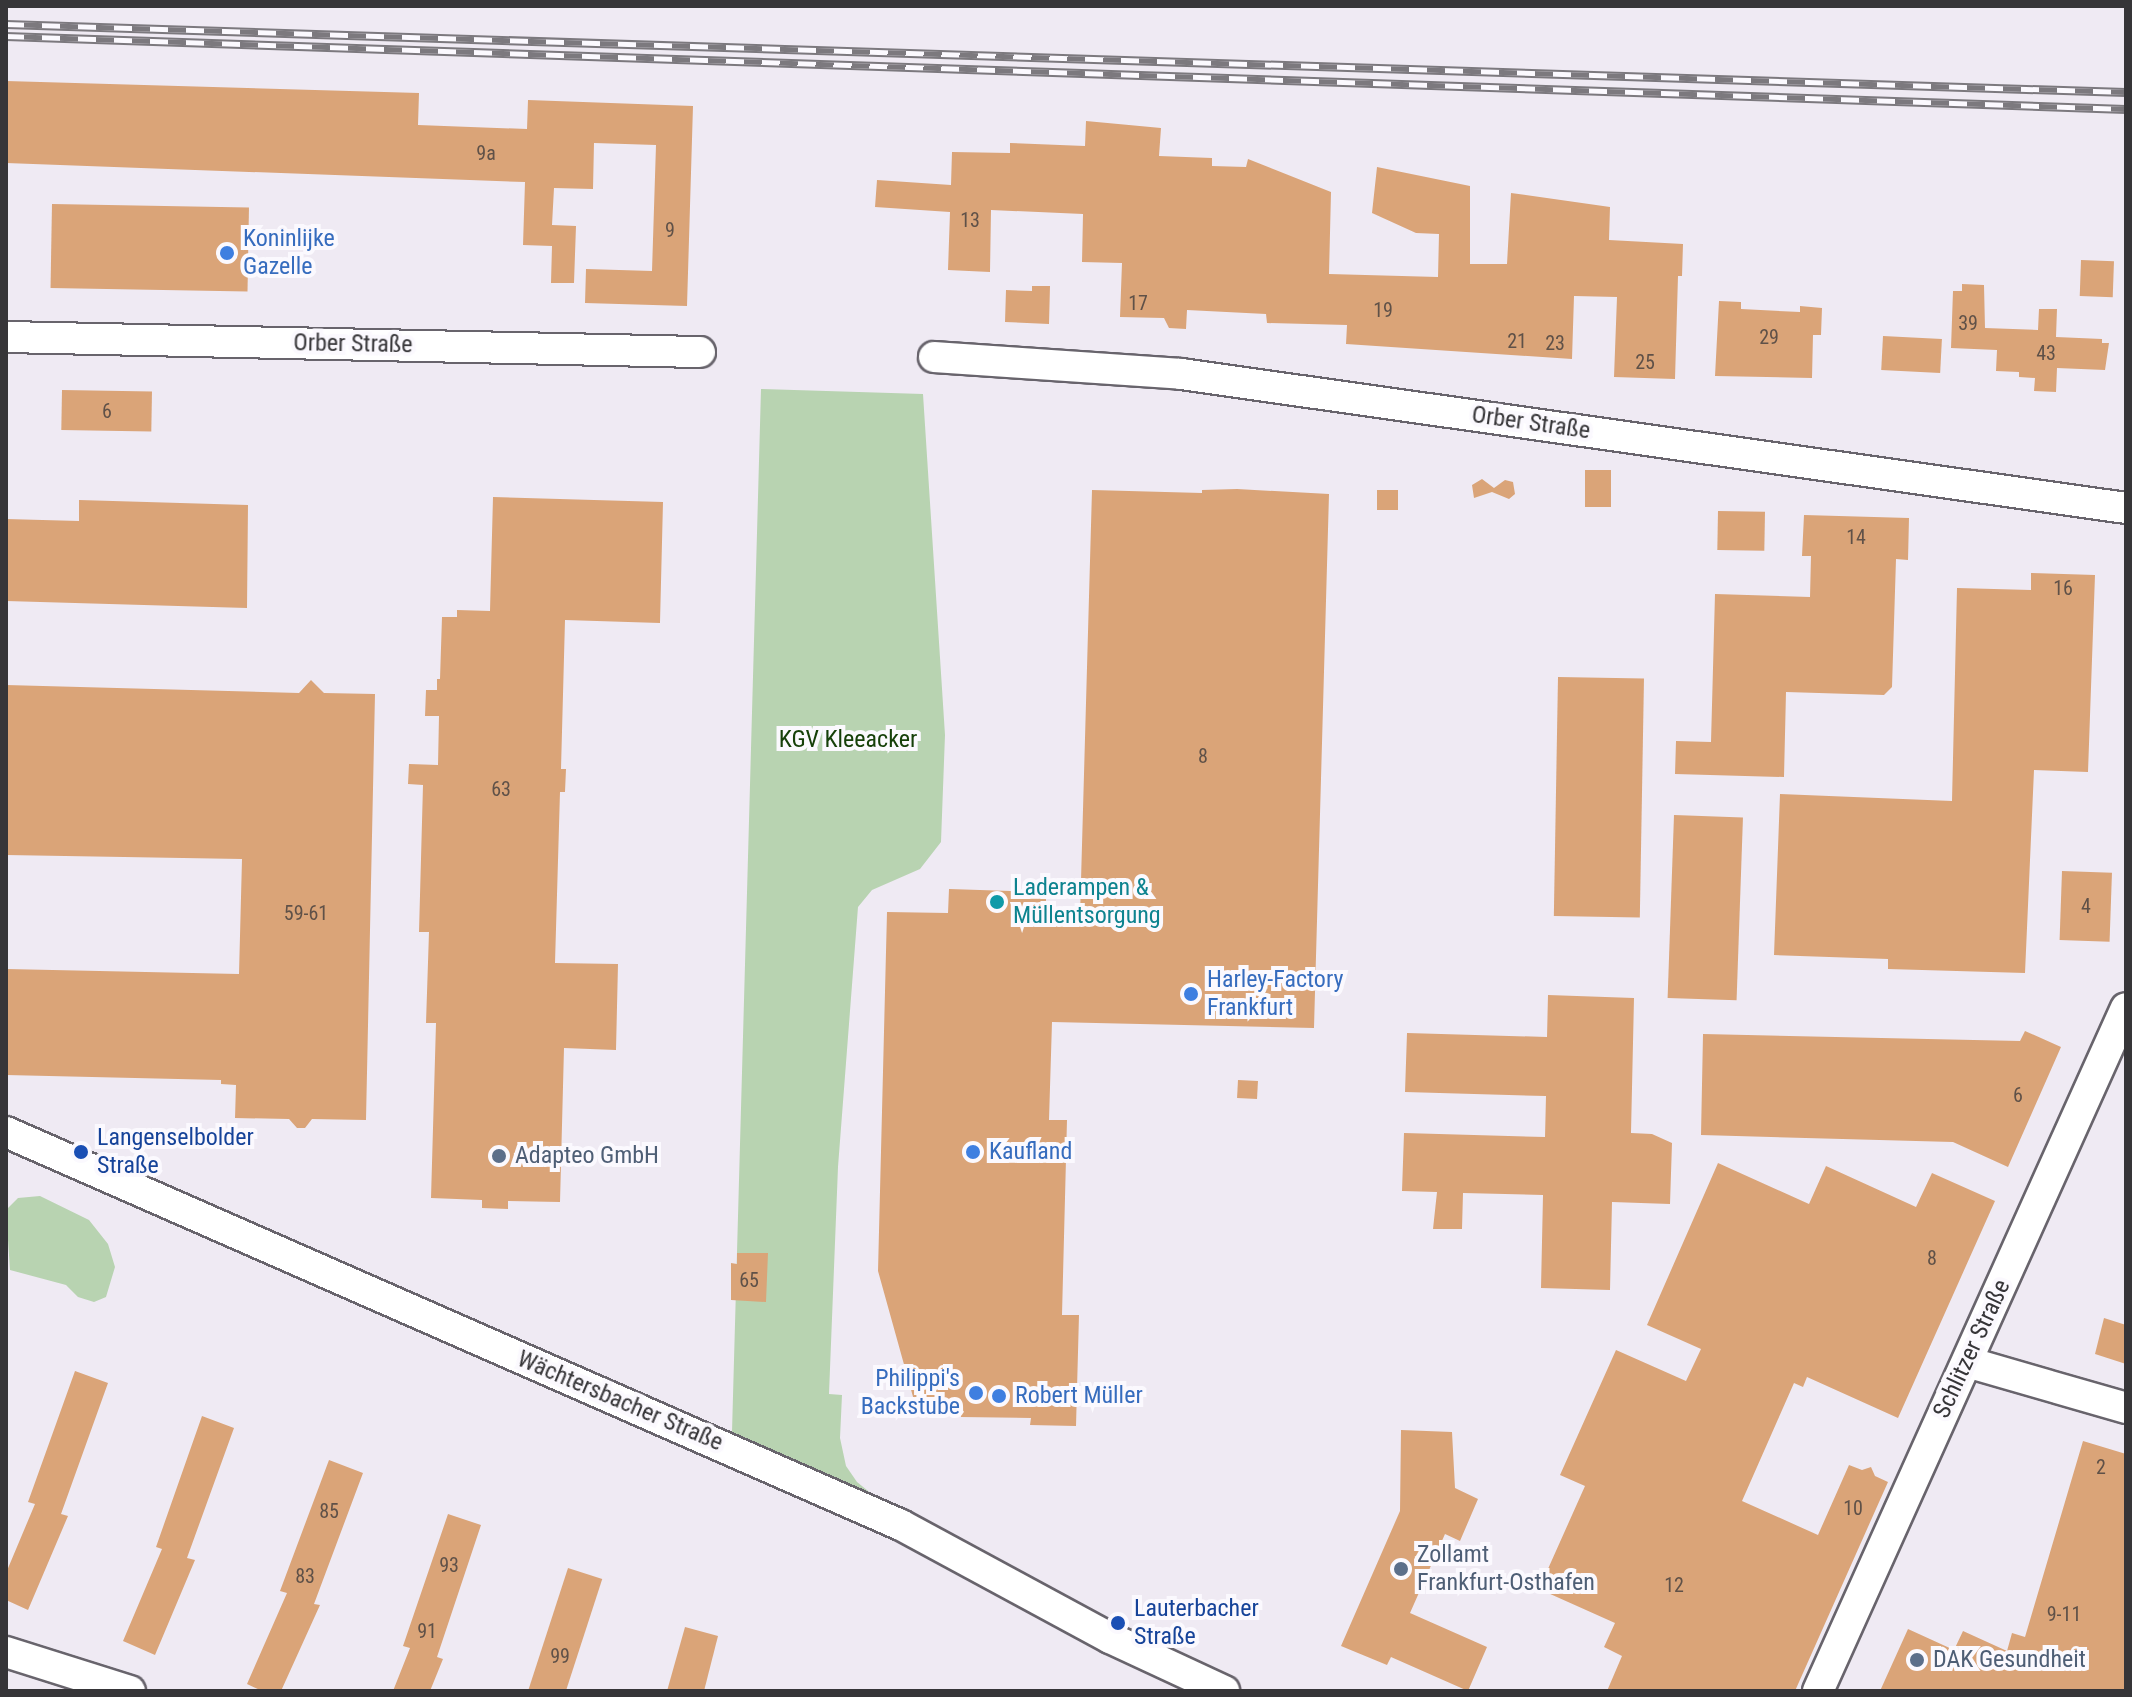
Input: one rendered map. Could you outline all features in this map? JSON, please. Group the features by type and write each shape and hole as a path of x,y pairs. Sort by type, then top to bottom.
{"street":[{"name":"Orber Straße","path":"6,337 700,352"},
{"name":"Orber Straße","path":"934,357 1181,374 2126,508"},
{"name":"Schlitzer Straße","path":"1818,1691 2126,1008"},
{"name":"Wächtersbacher Straße","path":"6,1132 873,1512 1002,1577 1110,1638 1224,1691"},
{"path":"1967,1362 2126,1408"},
{"path":"6,1652 130,1691"}],"green space":[{"name":"KGV Kleeacker","path":"761,389 923,394 945,735 941,842 920,869 872,890 858,907 838,1167 829,1394 842,1395 840,1438 846,1466 857,1482 873,1495 732,1432"},
{"path":"40,1196 89,1220 108,1244 115,1267 106,1297 94,1302 78,1297 66,1285 10,1270 6,1210 18,1198"}],"building":[{"path":"6,81 419,93 418,125 527,129 528,100 693,106 687,306 585,303 586,269 652,271 656,145 594,143 593,189 554,188 552,225 576,226 574,283 551,283 552,246 523,245 525,182 6,163"},
{"path":"1086,121 1161,128 1159,156 1212,158 1212,166 1246,167 1248,159 1331,192 1329,274 1438,277 1439,234 1416,233 1372,213 1377,167 1470,186 1470,264 1507,264 1511,193 1610,207 1609,240 1683,244 1682,276 1678,276 1675,379 1614,377 1617,297 1574,296 1572,359 1346,344 1347,325 1267,323 1266,314 1187,310 1186,329 1169,328 1164,318 1120,317 1122,263 1082,262 1083,214 991,210 990,272 948,270 950,212 875,207 877,180 951,185 952,152 1010,153 1010,143 1085,146"},
{"path":"52,204 249,207 248,291 51,288"},
{"path":"2081,260 2114,261 2113,297 2080,296"},
{"path":"1962,284 1984,285 1985,328 2038,330 2039,309 2057,309 2056,337 2102,339 2102,343 2109,343 2105,370 2057,368 2056,392 2034,391 2035,378 2019,377 2019,372 1996,371 1997,350 1951,348 1953,291 1962,291"},
{"path":"1032,286 1050,286 1049,324 1005,322 1006,290 1032,291"},
{"path":"1719,301 1741,302 1741,309 1800,312 1800,306 1822,308 1821,335 1813,335 1812,378 1715,376"},
{"path":"1883,336 1942,339 1940,373 1881,370"},
{"path":"62,390 152,392 151,432 61,430"},
{"path":"1585,470 1611,470 1611,507 1585,507"},
{"path":"1482,479 1494,488 1505,480 1513,482 1515,494 1509,499 1492,492 1474,498 1472,485"},
{"path":"1092,490 1202,493 1202,490 1329,494 1314,1028 1052,1022 1049,1120 1067,1120 1062,1315 1079,1315 1076,1426 1030,1425 1031,1418 961,1417 961,1405 915,1404 878,1271 887,912 948,913 949,889 1046,892 1046,916 1080,916"},
{"path":"1377,490 1398,490 1398,510 1377,510"},
{"path":"493,497 663,502 660,623 565,620 561,769 566,769 565,792 560,792 555,963 618,964 616,1050 564,1048 560,1202 508,1201 508,1209 482,1208 482,1200 431,1198 436,1023 426,1023 429,932 419,932 423,785 408,784 409,764 438,765 439,716 425,716 426,690 437,690 437,679 440,679 442,617 457,617 457,610 490,611"},
{"path":"79,500 248,505 247,608 6,601 6,519 79,521"},
{"path":"1718,511 1765,512 1764,551 1717,550"},
{"path":"1804,515 1909,518 1908,560 1896,559 1892,687 1884,695 1786,692 1784,777 1675,774 1676,741 1711,742 1715,594 1810,597 1811,556 1802,556"},
{"path":"2031,573 2095,575 2088,772 2034,770 2025,973 1888,969 1888,959 1774,955 1780,794 1952,801 1957,588 2031,590"},
{"path":"1558,677 1644,679 1640,917 1554,916"},
{"path":"311,680 324,693 375,694 366,1120 312,1119 305,1128 297,1128 289,1119 235,1118 236,1085 221,1084 221,1080 6,1075 6,969 239,974 242,859 6,855 6,685 299,693"},
{"path":"1674,815 1743,817 1737,1000 1668,998"},
{"path":"2062,871 2112,873 2110,942 2060,940"},
{"path":"1548,995 1634,998 1631,1133 1652,1134 1672,1143 1670,1204 1612,1202 1610,1290 1541,1288 1543,1195 1463,1193 1462,1229 1433,1229 1437,1192 1402,1191 1404,1133 1545,1137 1546,1096 1405,1092 1407,1033 1547,1037"},
{"path":"2025,1031 2061,1047 2008,1167 1953,1142 1701,1135 1703,1034 2020,1041"},
{"path":"1238,1080 1258,1081 1257,1099 1237,1098"},
{"path":"1718,1163 1809,1204 1826,1166 1916,1207 1932,1173 1995,1201 1898,1418 1807,1377 1803,1387 1794,1383 1742,1501 1818,1535 1849,1465 1862,1470 1871,1467 1875,1476 1888,1482 1795,1691 1607,1691 1622,1656 1604,1647 1615,1623 1539,1589 1585,1486 1560,1475 1616,1350 1686,1381 1701,1349 1647,1325"},
{"path":"737,1253 768,1253 766,1302 731,1300 731,1263 737,1264"},
{"path":"2104,1318 2126,1325 2126,1364 2095,1354"},
{"path":"75,1371 108,1383 61,1514 68,1516 28,1610 6,1600 6,1573 35,1504 28,1502"},
{"path":"202,1416 234,1428 187,1558 195,1560 155,1655 123,1641 162,1549 156,1547"},
{"path":"1401,1430 1452,1432 1455,1488 1478,1499 1460,1541 1445,1534 1410,1613 1487,1647 1468,1691 1391,1657 1387,1665 1341,1646 1400,1511"},
{"path":"2083,1441 2126,1454 2126,1691 1880,1691 1908,1629 1954,1650 1963,1631 2007,1651 2012,1633 2025,1637"},
{"path":"329,1460 363,1473 314,1604 320,1605 281,1691 262,1691 247,1684 287,1593 280,1591"},
{"path":"448,1514 481,1525 437,1657 443,1659 430,1691 393,1691 410,1648 403,1646"},
{"path":"568,1568 602,1579 566,1691 528,1691"},
{"path":"685,1627 718,1636 704,1691 667,1691"}],"railway":[{"path":"6,24 2126,92"},
{"path":"6,36 2126,109"}],"place":[{"name":"Koninlijke Gazelle","path":"227,253"},
{"name":"Laderampen & Müllentsorgung","path":"997,902"},
{"name":"Harley-Factory Frankfurt","path":"1191,994"},
{"name":"Langenselbolder Straße","path":"81,1152"},
{"name":"Kaufland","path":"973,1152"},
{"name":"Adapteo GmbH","path":"499,1156"},
{"name":"Philippi's Backstube","path":"976,1393"},
{"name":"Robert Müller","path":"999,1396"},
{"name":"Zollamt Frankfurt-Osthafen","path":"1401,1569"},
{"name":"Lauterbacher Straße","path":"1118,1623"},
{"name":"DAK Gesundheit","path":"1917,1660"}]}
